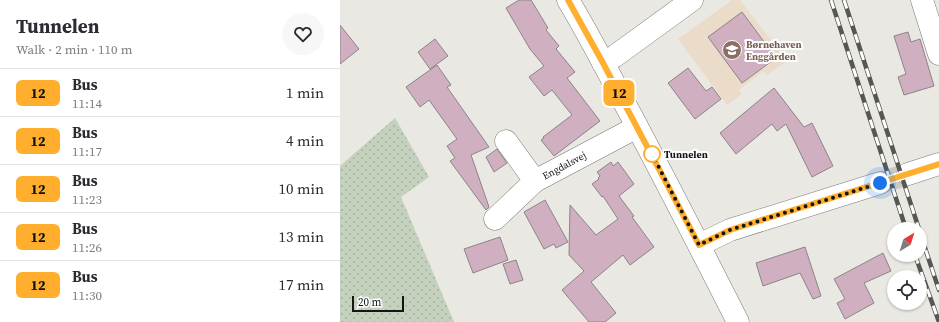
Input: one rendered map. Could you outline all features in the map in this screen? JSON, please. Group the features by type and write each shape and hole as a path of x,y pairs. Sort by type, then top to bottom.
{"street":[{"path":"568,0 637,127 738,322"},
{"path":"603,63 615,56 692,0"},
{"path":"922,0 939,54"},
{"name":"Engdalsvej","path":"506,141 535,181 637,127"},
{"path":"908,174 939,164"},
{"path":"494,219 535,181"},
{"path":"699,245 730,230 871,186"}],"shaded area":[{"name":"Børnehaven Enggården","path":"732,0 740,0 787,61 767,75 763,71 739,90 742,94 727,105 678,39"}],"green space":[{"path":"395,118 429,177 401,197 454,322 340,322 340,166"}],"building":[{"path":"519,0 531,0 548,28 546,30 559,46 556,49 575,72 567,78 600,121 554,156 541,140 572,115 552,90 544,96 529,77 544,66 530,49 506,8"},
{"path":"742,12 776,58 742,83 708,37"},
{"path":"340,25 359,49 340,64"},
{"path":"908,32 911,42 920,39 934,86 904,95 898,77 906,74 894,36"},
{"path":"435,39 448,56 430,69 418,52"},
{"path":"437,65 451,85 447,87 489,147 471,155 489,207 486,210 450,161 455,158 447,146 457,139 429,100 420,107 406,87"},
{"path":"688,68 706,91 712,87 721,99 695,119 668,83"},
{"path":"774,88 804,127 812,123 833,166 812,177 786,124 777,131 772,124 736,154 720,133"},
{"path":"497,149 507,163 494,172 486,157"},
{"path":"611,162 613,166 618,162 634,184 619,196 654,247 630,265 623,255 591,282 616,313 605,322 589,322 562,290 584,271 569,255 570,205 596,235 618,219 603,196 602,197 592,184 599,179 598,178 600,176 597,172"},
{"path":"545,200 568,242 556,248 554,244 544,249 524,212"},
{"path":"500,237 508,260 473,273 464,249"},
{"path":"805,247 821,296 813,299 800,273 763,286 756,263"},
{"path":"883,253 891,270 887,270 887,273 864,283 874,303 845,319 837,303 845,299 834,279"},
{"path":"516,260 523,280 510,284 503,264"}],"tunnel":[{"path":"880,183 908,174"}],"railway":[{"path":"831,0 904,222"},
{"path":"844,0 917,222"},
{"path":"927,254 939,290"},
{"path":"918,262 939,322"}],"bus line":[{"name":"12","path":"568,0 699,245 730,230 939,164"}],"place":[{"name":"Børnehaven Enggården","path":"732,50"},
{"name":"Tunnelen","path":"652,154"}],"route":[{"path":"652,154 699,245 730,230 880,183"}]}
